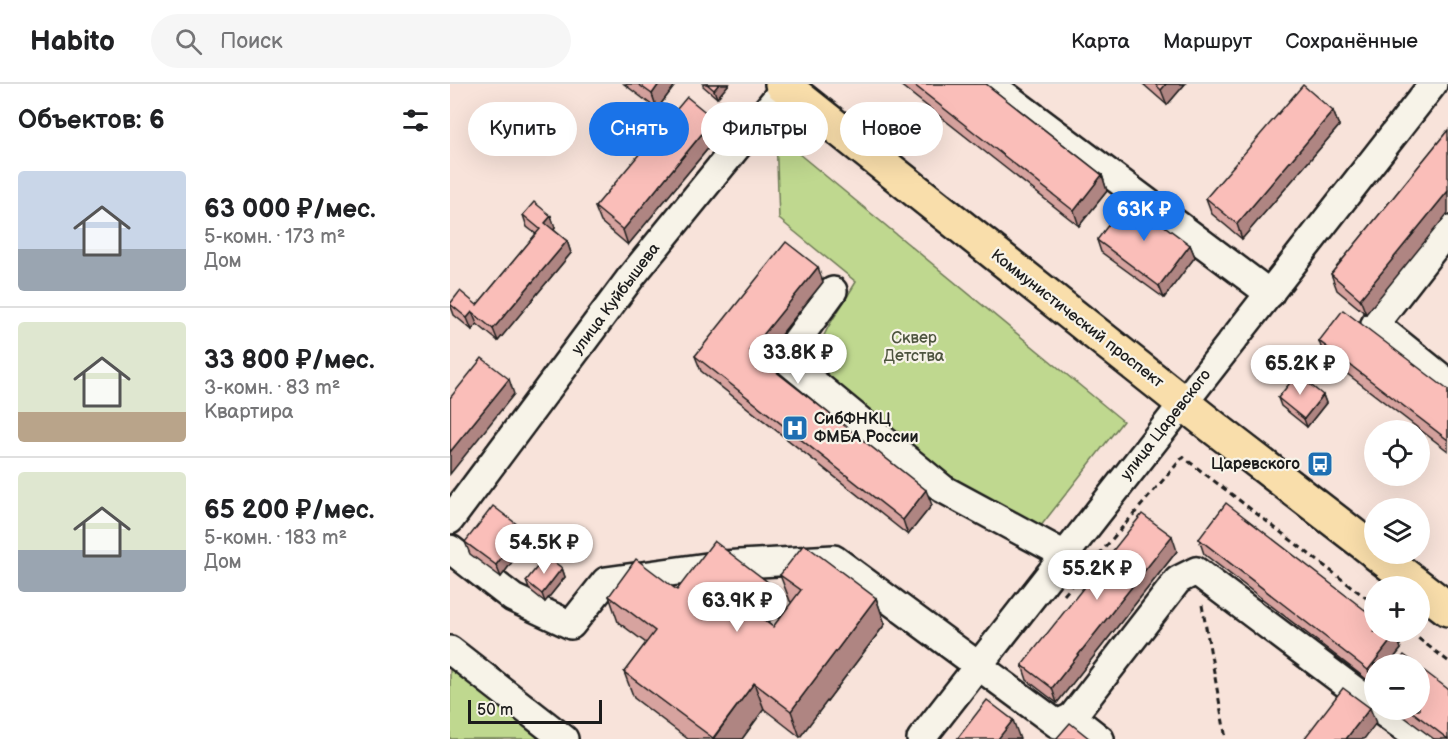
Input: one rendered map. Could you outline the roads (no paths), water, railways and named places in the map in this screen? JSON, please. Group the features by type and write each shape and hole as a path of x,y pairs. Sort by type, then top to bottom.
{"main road":[{"name":"Коммунистический проспект","path":"785,85 1364,544"},
{"name":"Коммунистический проспект","path":"1389,564 1448,609"}],"street":[{"path":"990,84 1270,294"},
{"name":"улица Царевского","path":"921,739 1433,84"},
{"name":"улица Куйбышева","path":"450,520 631,277 785,85"},
{"path":"1448,230 1375,324 1448,383"},
{"path":"833,291 784,358 943,489 1065,555"},
{"path":"450,549 513,598 571,625 606,581 721,565 834,559 1061,727 1100,739"},
{"path":"1061,727 1178,580 1196,571 1364,697"},
{"path":"450,650 564,739"},
{"path":"1392,720 1414,738"}],"place":[{"name":"СибФНКЦ ФМБА России","path":"795,428"},
{"name":"Царевского","path":"1320,464"}],"park label":[{"name":"Сквер Детства","path":"914,347"}]}
